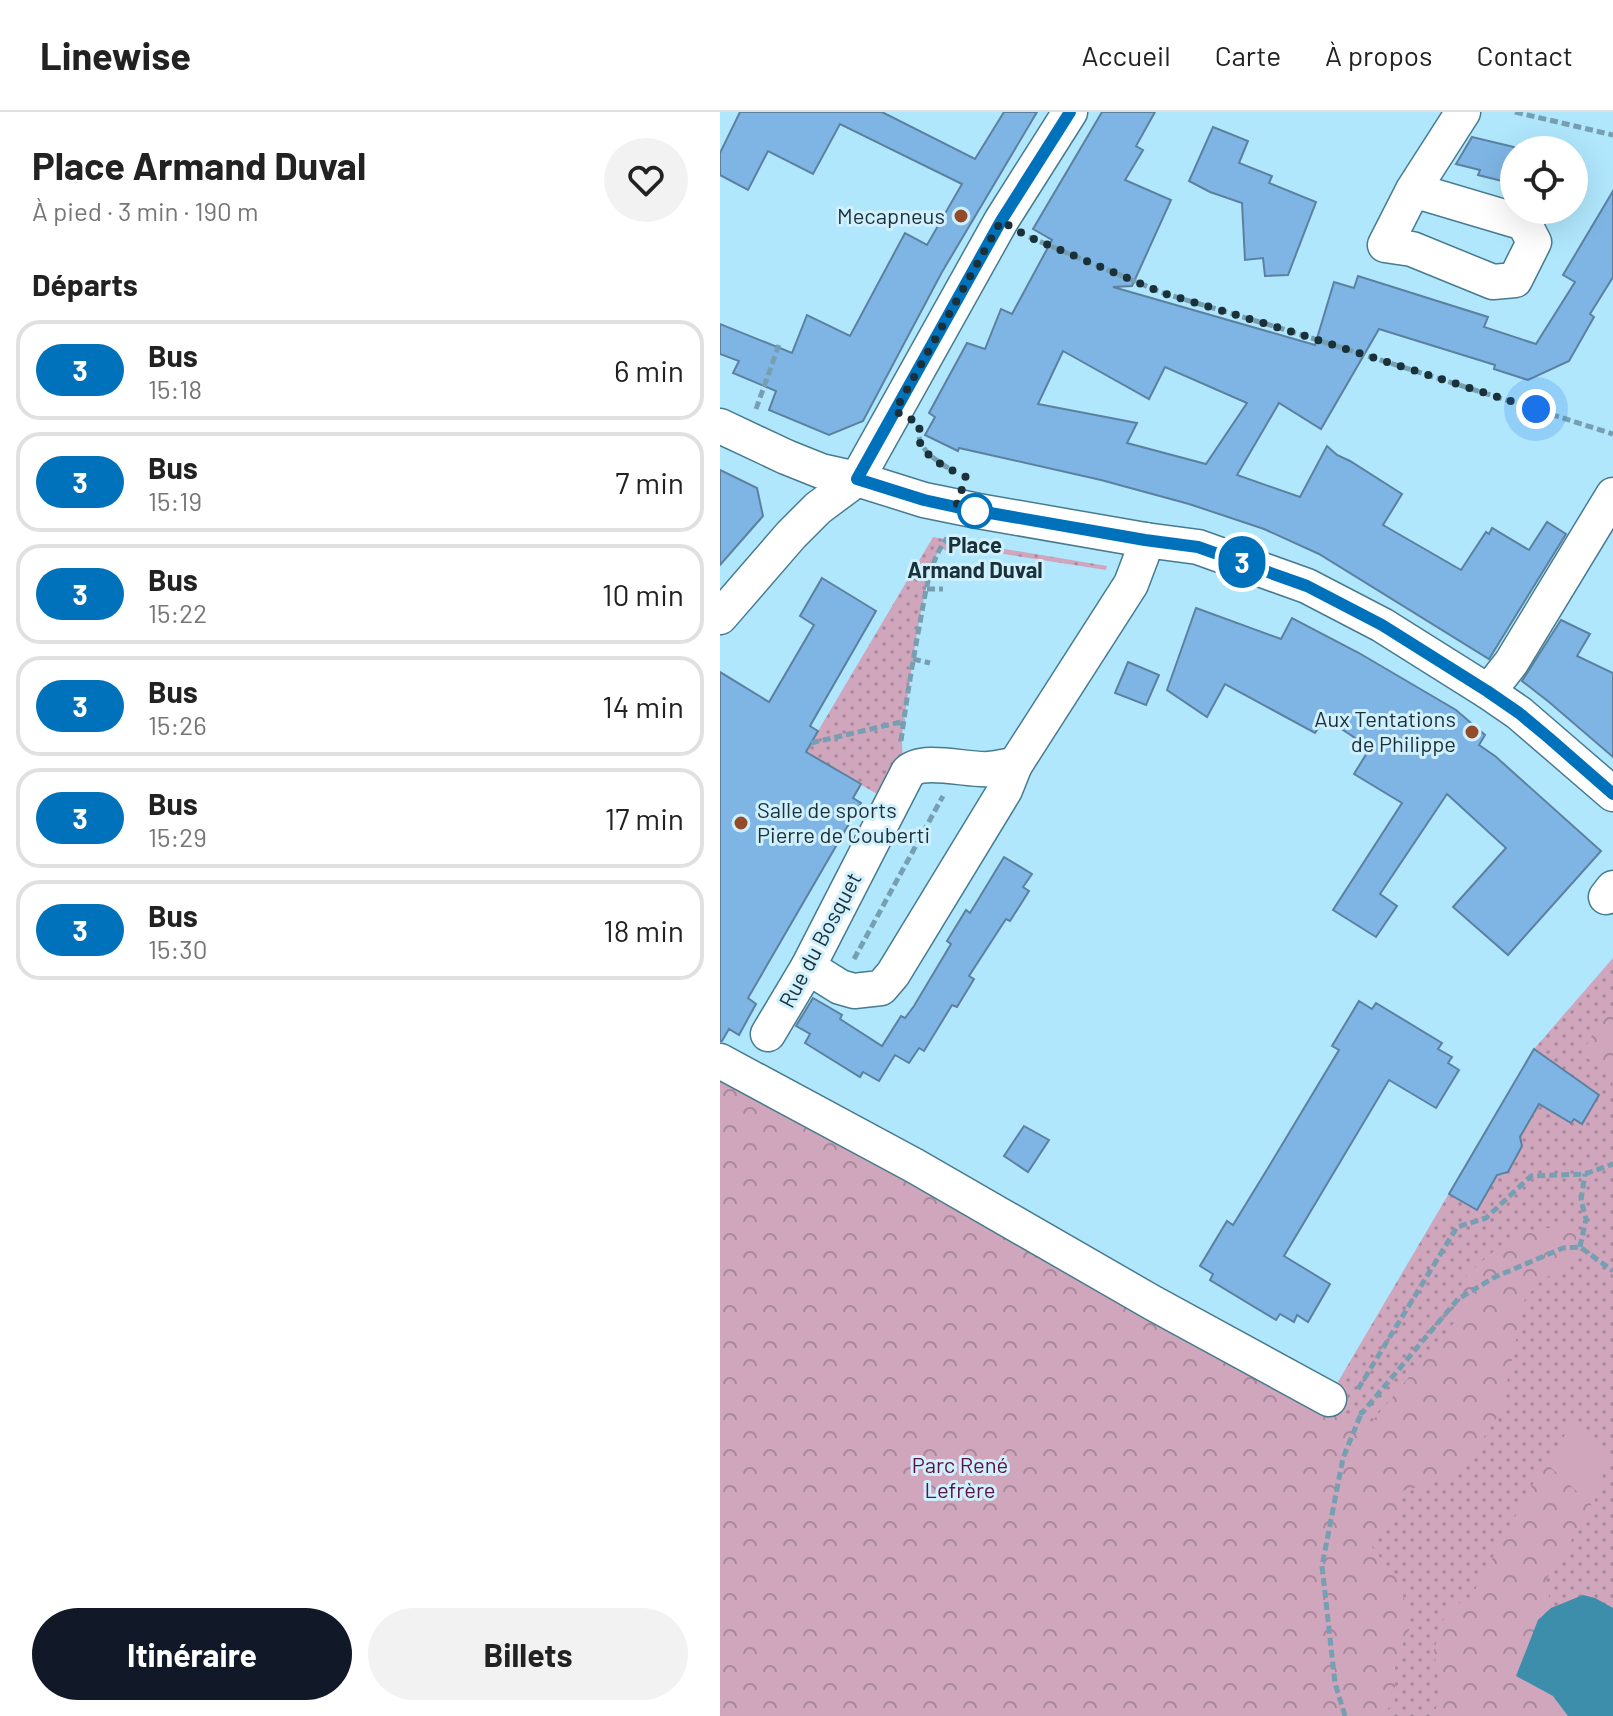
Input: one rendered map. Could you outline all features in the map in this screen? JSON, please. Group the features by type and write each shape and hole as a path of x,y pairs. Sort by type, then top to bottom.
{"street":[{"path":"720,617 809,517 857,479 1001,221 1070,112"},
{"path":"1413,190 1463,112"},
{"path":"733,432 821,471 924,500 1198,547 1307,586 1382,625 1487,691 1529,722 1613,794"},
{"path":"1487,691 1511,663 1613,495"},
{"path":"808,967 840,987 854,991 881,988 893,974 1005,790 1015,765 1131,584 1145,540"},
{"path":"908,772 913,767 929,765 988,769 1015,765"},
{"name":"Rue du Bosquet","path":"768,1034 808,967 908,772"},
{"path":"720,1061 915,1166 1153,1303 1344,1400"}],"path":[{"path":"1515,112 1613,135"},
{"path":"1001,221 1027,236 1163,293 1613,434"},
{"path":"733,432 780,342"},
{"path":"895,411 920,424 919,442 927,453 948,469 966,477 947,539 934,560 913,659 900,739 908,772"},
{"path":"927,589 943,589"},
{"path":"913,659 930,663"},
{"path":"811,743 905,721"},
{"path":"840,987 862,941 960,768"},
{"path":"1362,1413 1344,1400 1457,1227 1486,1218 1531,1176 1585,1174 1613,1164"},
{"path":"1580,1247 1586,1219 1581,1200 1585,1174"},
{"path":"1345,1716 1335,1683 1322,1566 1343,1458 1362,1413 1458,1299 1495,1277 1563,1248 1580,1247 1613,1271"}],"green space":[{"path":"933,537 1107,566 1106,570 959,547 950,552 940,547 920,619 903,725 903,756 879,795 805,753"},
{"path":"1613,958 1613,1716 720,1716 1332,1392 1534,1049"},
{"path":"1613,1010 1613,1087 1612,1080 1582,1053 1604,1014"},
{"name":"Parc René Lefrère","path":"720,1071 1323,1406 1370,1424 1454,1323 1467,1274 1512,1236 1576,1222 1576,1259 1541,1281 1525,1298 1501,1411 1466,1465 1442,1480 1402,1491 1396,1517 1372,1547 1400,1583 1411,1626 1395,1661 1395,1699 1383,1716 720,1716"},
{"path":"1573,1424 1610,1452 1593,1506 1545,1462"},
{"path":"1545,1462 1593,1506 1546,1580 1551,1608 1538,1620 1553,1696 1568,1716 1432,1716 1441,1698 1434,1650 1447,1608 1470,1599"}],"water":[{"path":"1583,1595 1613,1608 1613,1716 1568,1716 1553,1696 1516,1676 1538,1620 1551,1608"}],"building":[{"path":"740,112 882,112 975,159 1004,112 1037,112 942,272 863,421 829,435 769,410 776,391 733,373 739,361 720,354 720,324 792,353 807,315 850,336 905,233 927,245 962,184 840,124 813,174 768,151 748,190 720,175 720,153"},
{"path":"1102,112 1155,112 1136,146 1143,150 1125,180 1171,200 1132,286 1113,287 1315,345 1334,282 1354,288 1358,276 1488,317 1484,327 1536,344 1575,282 1563,275 1613,191 1613,277 1590,314 1594,317 1569,361 1528,380 1494,369 1495,365 1379,329 1321,429 1279,403 1237,475 1300,497 1327,446 1402,494 1383,525 1461,570 1486,532 1489,534 1492,528 1529,550 1547,522 1566,534 1489,659 1319,554 1264,529 1101,480 959,448 958,451 925,435 935,417 929,413 967,343 985,349 1001,309 1012,314 1052,240 1033,229","holes":["1063,351 1149,399 1165,367 1247,403 1206,464 1127,443 1137,423 1038,404"]},
{"path":"1213,127 1248,141 1239,163 1272,176 1269,183 1316,202 1288,275 1265,276 1263,258 1245,260 1242,203 1189,181"},
{"path":"1472,137 1500,144 1500,180 1478,175 1480,170 1456,164"},
{"path":"720,470 757,488 763,516 720,565"},
{"path":"822,578 876,611 810,726 818,731 806,752 861,784 853,798 861,803 748,998 756,1004 739,1035 729,1029 720,1041 720,672 769,702 814,625 800,616"},
{"path":"1196,608 1281,639 1292,618 1456,710 1485,735 1479,745 1601,851 1508,955 1453,907 1506,848 1447,794 1380,894 1397,906 1376,937 1333,910 1402,803 1354,774 1370,748 1325,718 1315,733 1225,684 1207,717 1167,690"},
{"path":"1561,620 1590,634 1577,656 1613,673 1613,757 1522,681"},
{"path":"1128,662 1159,675 1146,705 1115,693"},
{"path":"1004,857 1032,874 1023,887 1029,891 1010,921 1006,919 969,976 974,979 957,1007 952,1005 924,1051 919,1048 909,1063 895,1055 879,1081 863,1072 860,1077 805,1043 810,1034 796,1026 813,998 842,1015 840,1019 882,1046 901,1016 905,1018 914,1006 951,944 947,941 966,910 970,913"},
{"path":"1359,1001 1372,1009 1376,1003 1442,1043 1438,1049 1452,1057 1448,1063 1459,1070 1436,1108 1389,1080 1284,1256 1330,1284 1308,1322 1297,1315 1294,1322 1280,1314 1276,1320 1210,1280 1213,1274 1200,1266 1227,1221 1233,1225 1339,1050 1332,1046"},
{"path":"1534,1049 1599,1095 1582,1124 1574,1119 1571,1123 1539,1104 1520,1137 1522,1146 1508,1172 1497,1175 1477,1210 1449,1194"},
{"path":"1024,1126 1049,1140 1028,1172 1004,1156"}],"bus line":[{"name":"3","path":"1070,112 1001,221 857,479 956,507 1198,547 1307,586 1382,625 1487,691 1519,713 1613,794"}],"place":[{"name":"Mecapneus","path":"961,216"},
{"name":"Place Armand Duval","path":"975,511"},
{"name":"Aux Tentations de Philippe","path":"1472,732"},
{"name":"Salle de sports Pierre de Couberti","path":"741,823"}],"route":[{"path":"975,511 978,511 956,507 966,477 948,469 927,453 919,442 920,424 895,411 1001,221 1027,236 1163,293 1536,409"}]}
